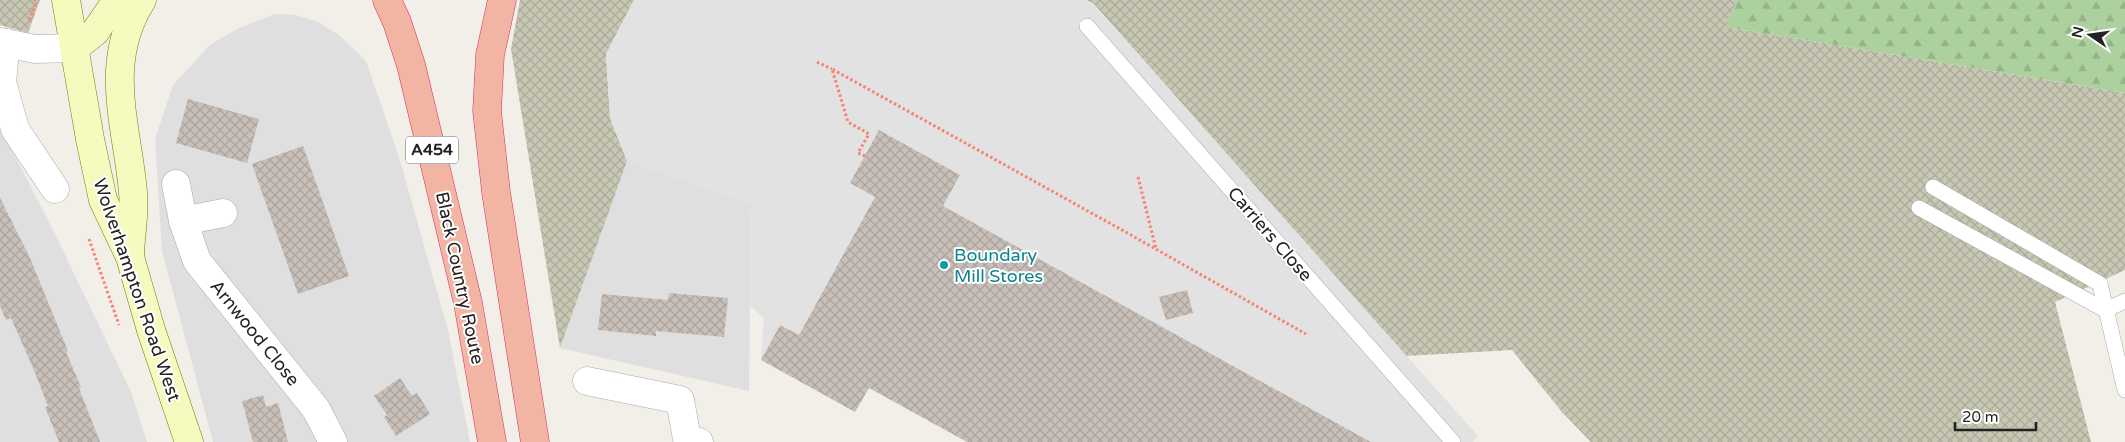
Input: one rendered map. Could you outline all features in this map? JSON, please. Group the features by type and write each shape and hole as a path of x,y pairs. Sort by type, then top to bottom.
{"highway":[{"name":"Black Country Route","path":"387,0 412,65 468,302 492,442"},
{"path":"502,0 490,55 487,111 496,192 535,442"},
{"path":"523,359 544,442"}],"main road":[{"name":"Wolverhampton Road West","path":"66,0 90,138 103,200 130,258 151,330 189,442"},
{"path":"75,48 95,32 117,0"},
{"path":"130,258 133,193 122,123 120,73 128,28 142,0"}],"street":[{"path":"55,190 15,129 2,82 3,43 35,49 75,48"},
{"name":"Arnwood Close","path":"176,184 183,222 198,260 316,409 333,442"},
{"path":"183,222 223,213"},
{"path":"587,381 680,400 687,439 699,442"}],"lane":[{"name":"Carriers Close","path":"1087,26 1453,442"},
{"path":"1934,188 2100,284 2125,390"},
{"path":"1919,208 2105,310"},
{"path":"2105,310 2125,301"}],"path":[{"path":"28,18 33,11 35,0"},
{"path":"817,62 1306,334"},
{"path":"832,69 848,122 869,134 858,153 865,156"},
{"path":"1138,177 1156,250"},
{"path":"88,238 120,329"}],"shaded area":[{"path":"0,0 40,0 28,33 0,25"},
{"path":"520,0 634,0 606,54 610,118 627,161 560,348 511,49"},
{"path":"634,0 1086,0 1092,3 1478,436 1473,442 1371,442 943,206 960,175 879,131 850,183 875,197 799,335 780,325 761,360 764,318 750,306 751,205 627,161 610,118 606,54"},
{"path":"1086,0 1737,0 1726,27 2125,93 2125,270 2055,302 2091,442 1591,442 1562,412 1512,350 1406,356 1093,3"},
{"path":"275,14 295,15 316,21 339,35 366,61 399,157 448,330 470,442 213,442 162,251 155,139 173,85 211,44 239,28"},
{"path":"0,127 54,232 131,392 147,442 0,442"},
{"path":"627,161 751,204 749,391 560,348"}],"green space":[{"path":"1737,0 2125,0 2125,93 1726,27"}],"building":[{"path":"188,99 259,119 247,163 176,143"},
{"name":"Boundary Mill Stores","path":"879,130 960,175 943,206 1371,442 967,442 869,388 855,412 761,360 780,325 799,335 875,197 850,183"},
{"path":"303,146 349,276 298,294 252,164"},
{"path":"0,198 30,258 68,351 66,352 81,387 79,388 100,442 59,442 45,407 48,406 34,370 11,318 6,320 0,306"},
{"path":"1187,290 1193,313 1166,320 1159,297"},
{"path":"669,293 728,298 724,337 656,331 656,336 598,330 602,294 668,300"},
{"path":"400,378 412,396 417,393 430,414 396,436 384,417 387,415 374,396"},
{"path":"263,395 266,407 278,403 288,442 253,442 242,401"}],"place":[{"name":"Boundary Mill Stores","path":"944,265"}]}
